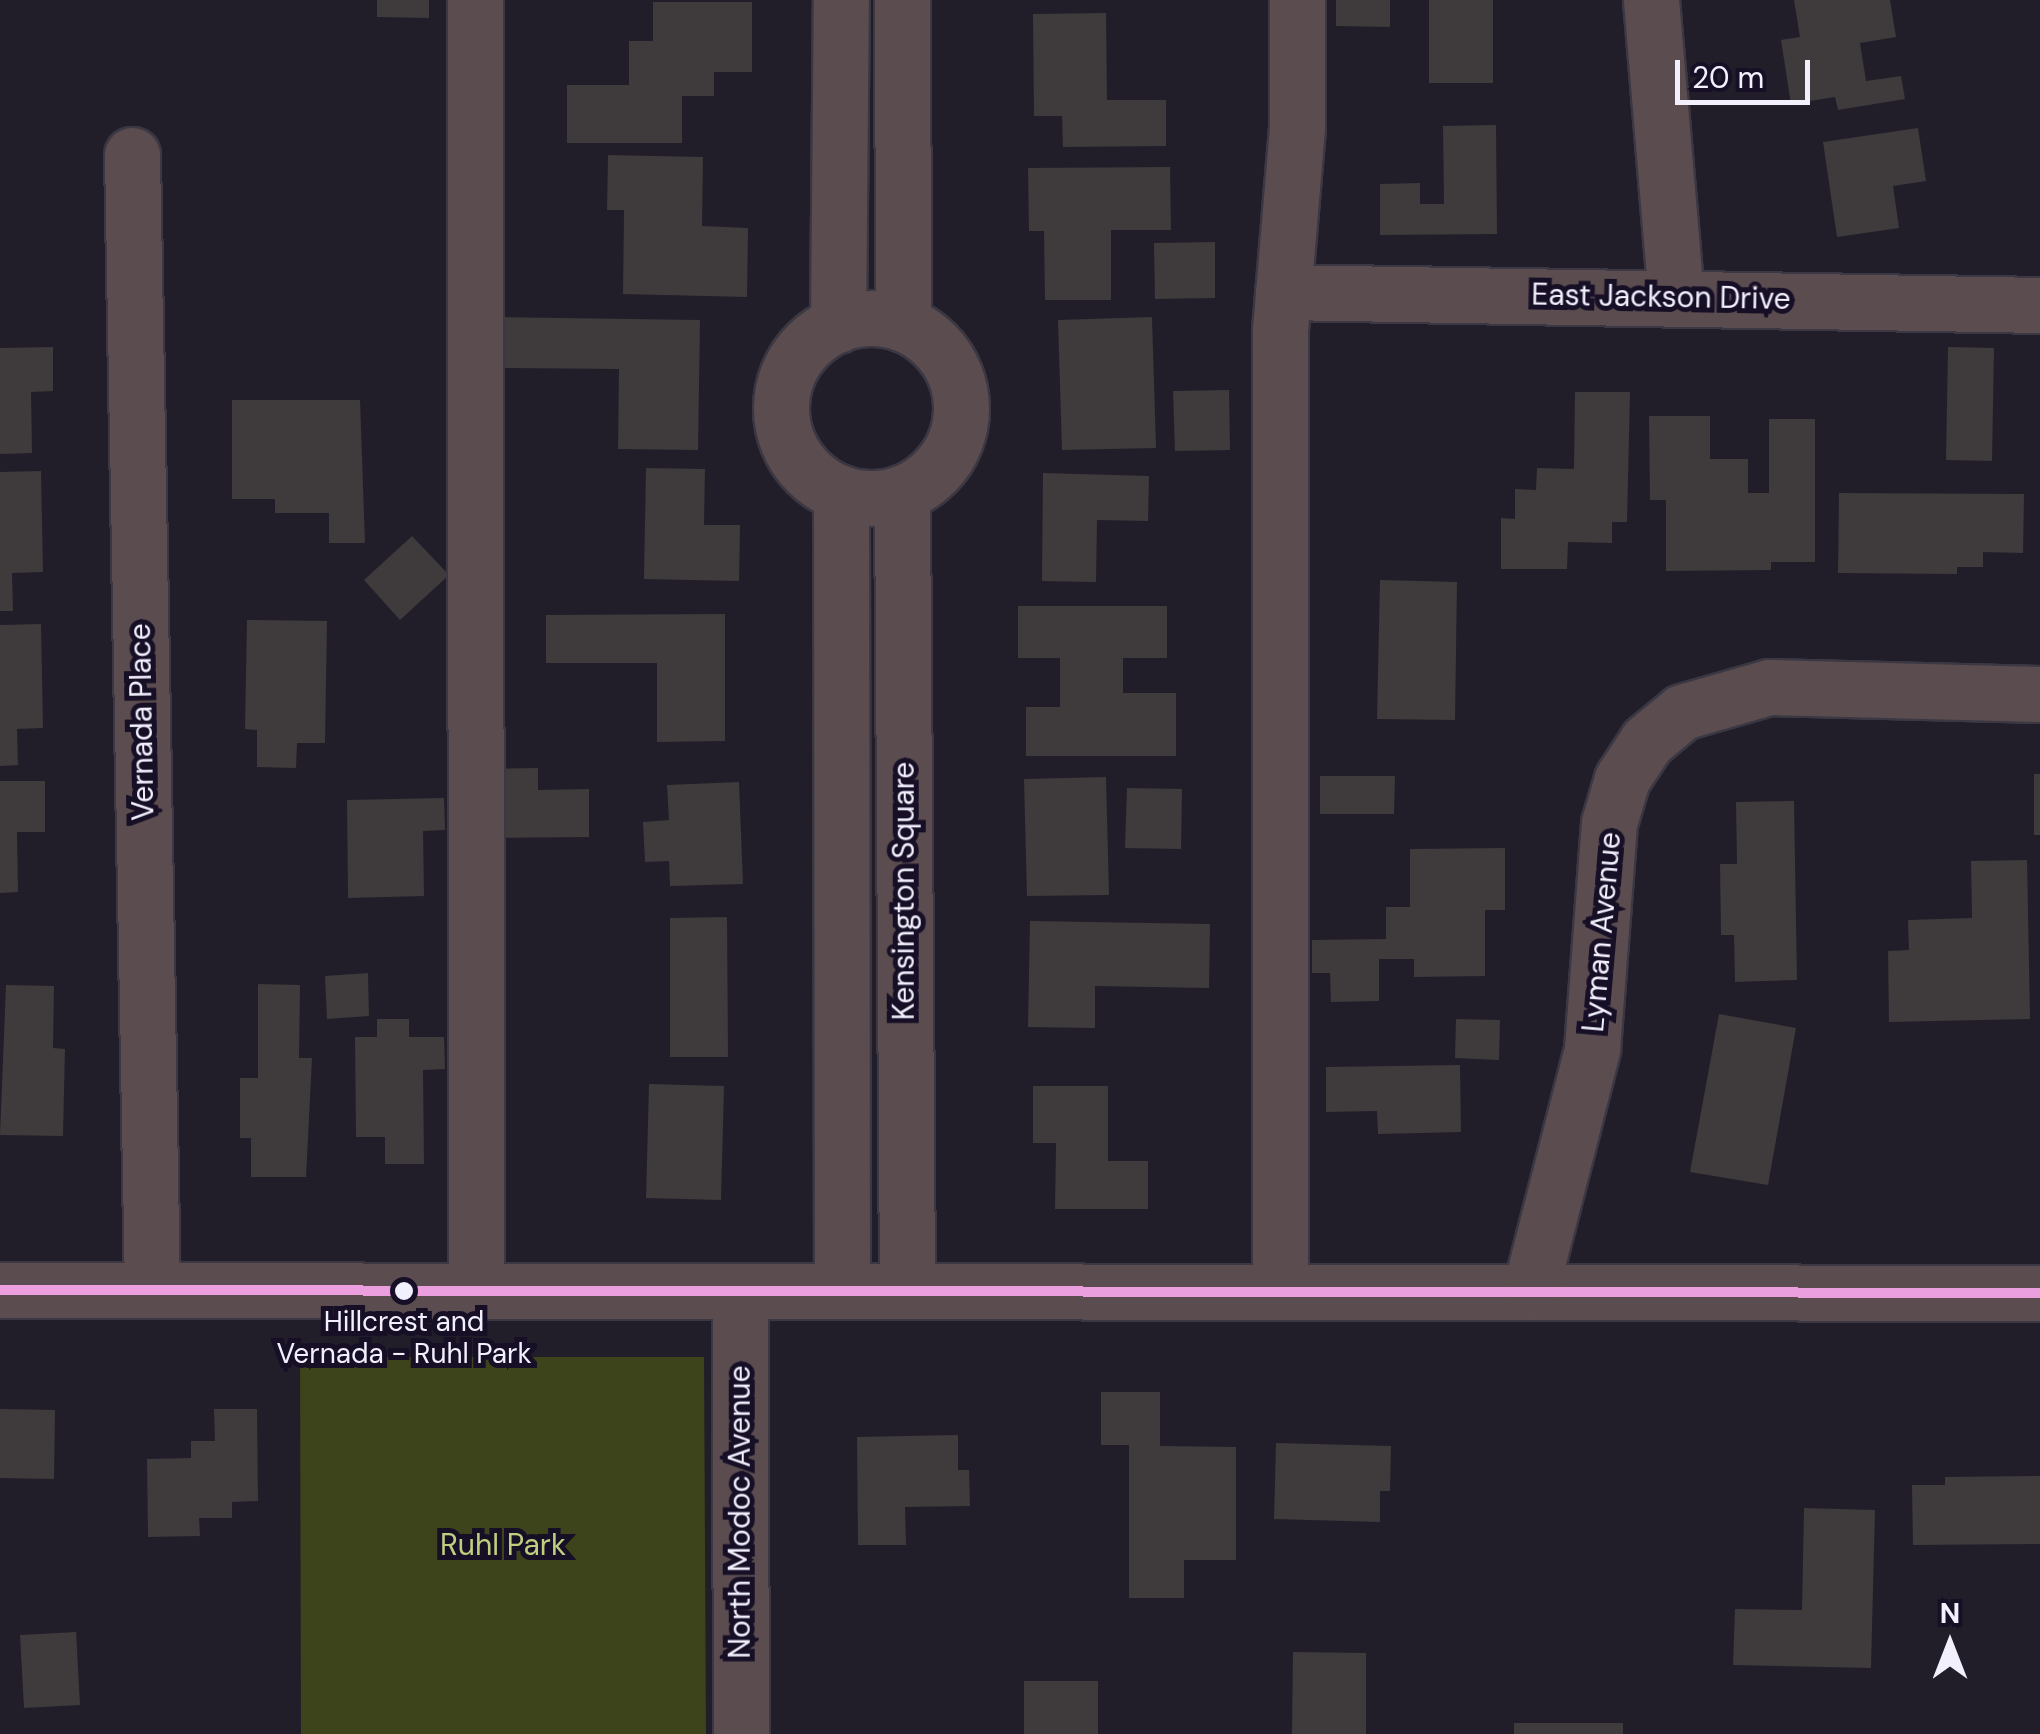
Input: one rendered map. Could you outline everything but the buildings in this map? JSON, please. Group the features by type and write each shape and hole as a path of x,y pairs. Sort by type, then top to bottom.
{"street":[{"path":"475,0 476,1290"},
{"path":"838,325 841,0"},
{"path":"902,0 903,324"},
{"path":"1280,1290 1282,292 1297,126 1297,0"},
{"path":"1651,0 1676,296"},
{"name":"Vernada Place","path":"132,156 152,1289"},
{"name":"East Jackson Drive","path":"1282,292 2040,305"},
{"path":"860,319 903,324 938,348 958,387 961,409 950,451 938,469 902,493 861,498 841,493 798,460 781,410 787,378 803,349 838,325 860,319"},
{"name":"Kensington Square","path":"841,493 842,1290"},
{"name":"Kensington Square","path":"902,493 907,1290"},
{"name":"Lyman Avenue","path":"1530,1290 1592,1049 1610,823 1622,780 1647,741 1682,712 1769,687 2040,694"},
{"path":"0,1290 2040,1292"},
{"name":"North Modoc Avenue","path":"740,1290 741,1734"}],"green space":[{"name":"Ruhl Park","path":"300,1357 704,1357 706,1734 301,1734"}],"transit line":[{"path":"0,1290 2040,1293"}],"place":[{"name":"Hillcrest and Vernada - Ruhl Park","path":"404,1291"}]}
